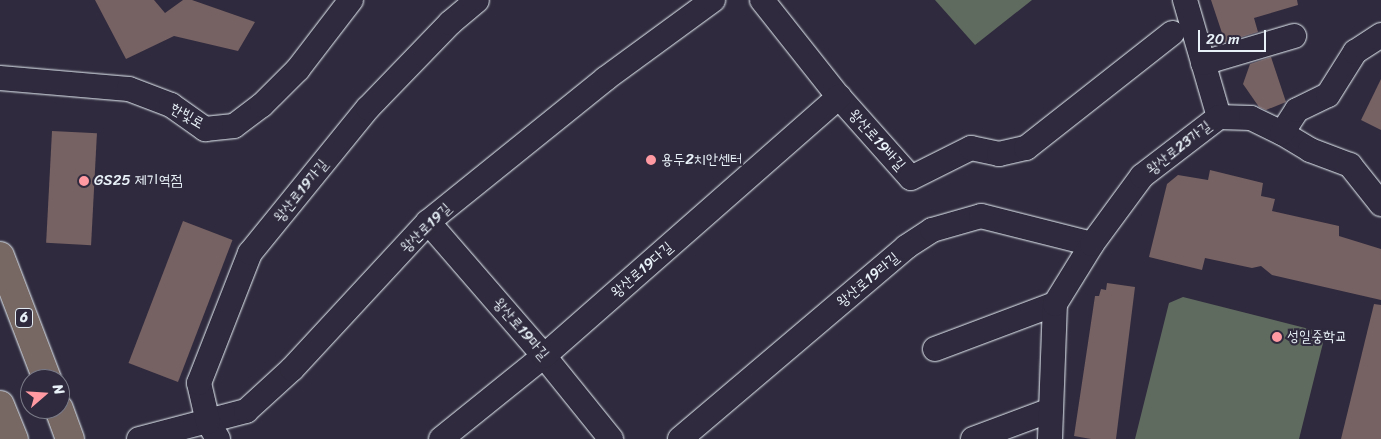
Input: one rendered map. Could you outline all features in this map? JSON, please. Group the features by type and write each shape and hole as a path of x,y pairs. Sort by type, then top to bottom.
{"main road":[{"name":"6","path":"0,256 43,369"},
{"path":"0,405 14,439"},
{"path":"62,419 70,439"}],"street":[{"name":"한빛로","path":"0,78 130,89 171,106 205,129 234,126 262,105 298,69 350,0"},
{"name":"왕산로19가길","path":"213,431 199,383 250,253 368,108 450,23 477,0"},
{"name":"왕산로19길","path":"139,439 213,431 246,411 292,369 428,222 605,79 713,0"},
{"name":"왕산로19바길","path":"762,0 839,97 911,178 971,148 999,154 1026,148 1172,33"},
{"path":"1185,0 1219,116"},
{"path":"1282,133 1297,110 1328,95 1355,52 1381,35"},
{"path":"1203,64 1294,36"},
{"name":"왕산로19다길","path":"442,439 544,356 839,97"},
{"name":"왕산로23가길","path":"1050,439 1055,304 1092,244 1142,176 1219,116 1252,118 1310,150 1350,165 1381,204"},
{"name":"왕산로19라길","path":"680,439 906,247 932,230 981,216 1092,244"},
{"name":"왕산로19마길","path":"428,222 544,356 611,439"},
{"path":"936,349 1055,304"},
{"path":"973,439 1051,410"}],"green space":[{"path":"935,0 1032,0 975,45"},
{"path":"1183,297 1317,331 1323,343 1299,439 1135,439 1169,303"}],"building":[{"path":"95,0 154,0 165,13 183,0 192,0 255,22 238,51 174,36 126,59"},
{"path":"1211,0 1297,0 1298,5 1254,18 1258,32 1225,42"},
{"path":"1271,57 1286,102 1266,110 1259,107 1243,84 1250,64"},
{"path":"1381,79 1381,130 1361,120"},
{"path":"52,131 97,133 91,245 46,243"},
{"path":"1210,170 1263,183 1261,196 1275,199 1272,211 1339,226 1339,236 1381,249 1381,300 1272,275 1261,266 1252,268 1205,258 1202,270 1149,257 1167,184 1178,175 1208,180"},
{"path":"183,221 232,240 178,382 129,363"},
{"path":"1107,283 1135,287 1116,439 1091,439 1074,436 1095,296 1099,296 1101,289 1106,290"},
{"path":"1374,304 1381,305 1381,439 1341,439"}],"place":[{"name":"용두2치안센터","path":"651,160"},
{"name":"GS25 제기역점","path":"84,181"},
{"name":"성일중학교","path":"1277,337"}]}
